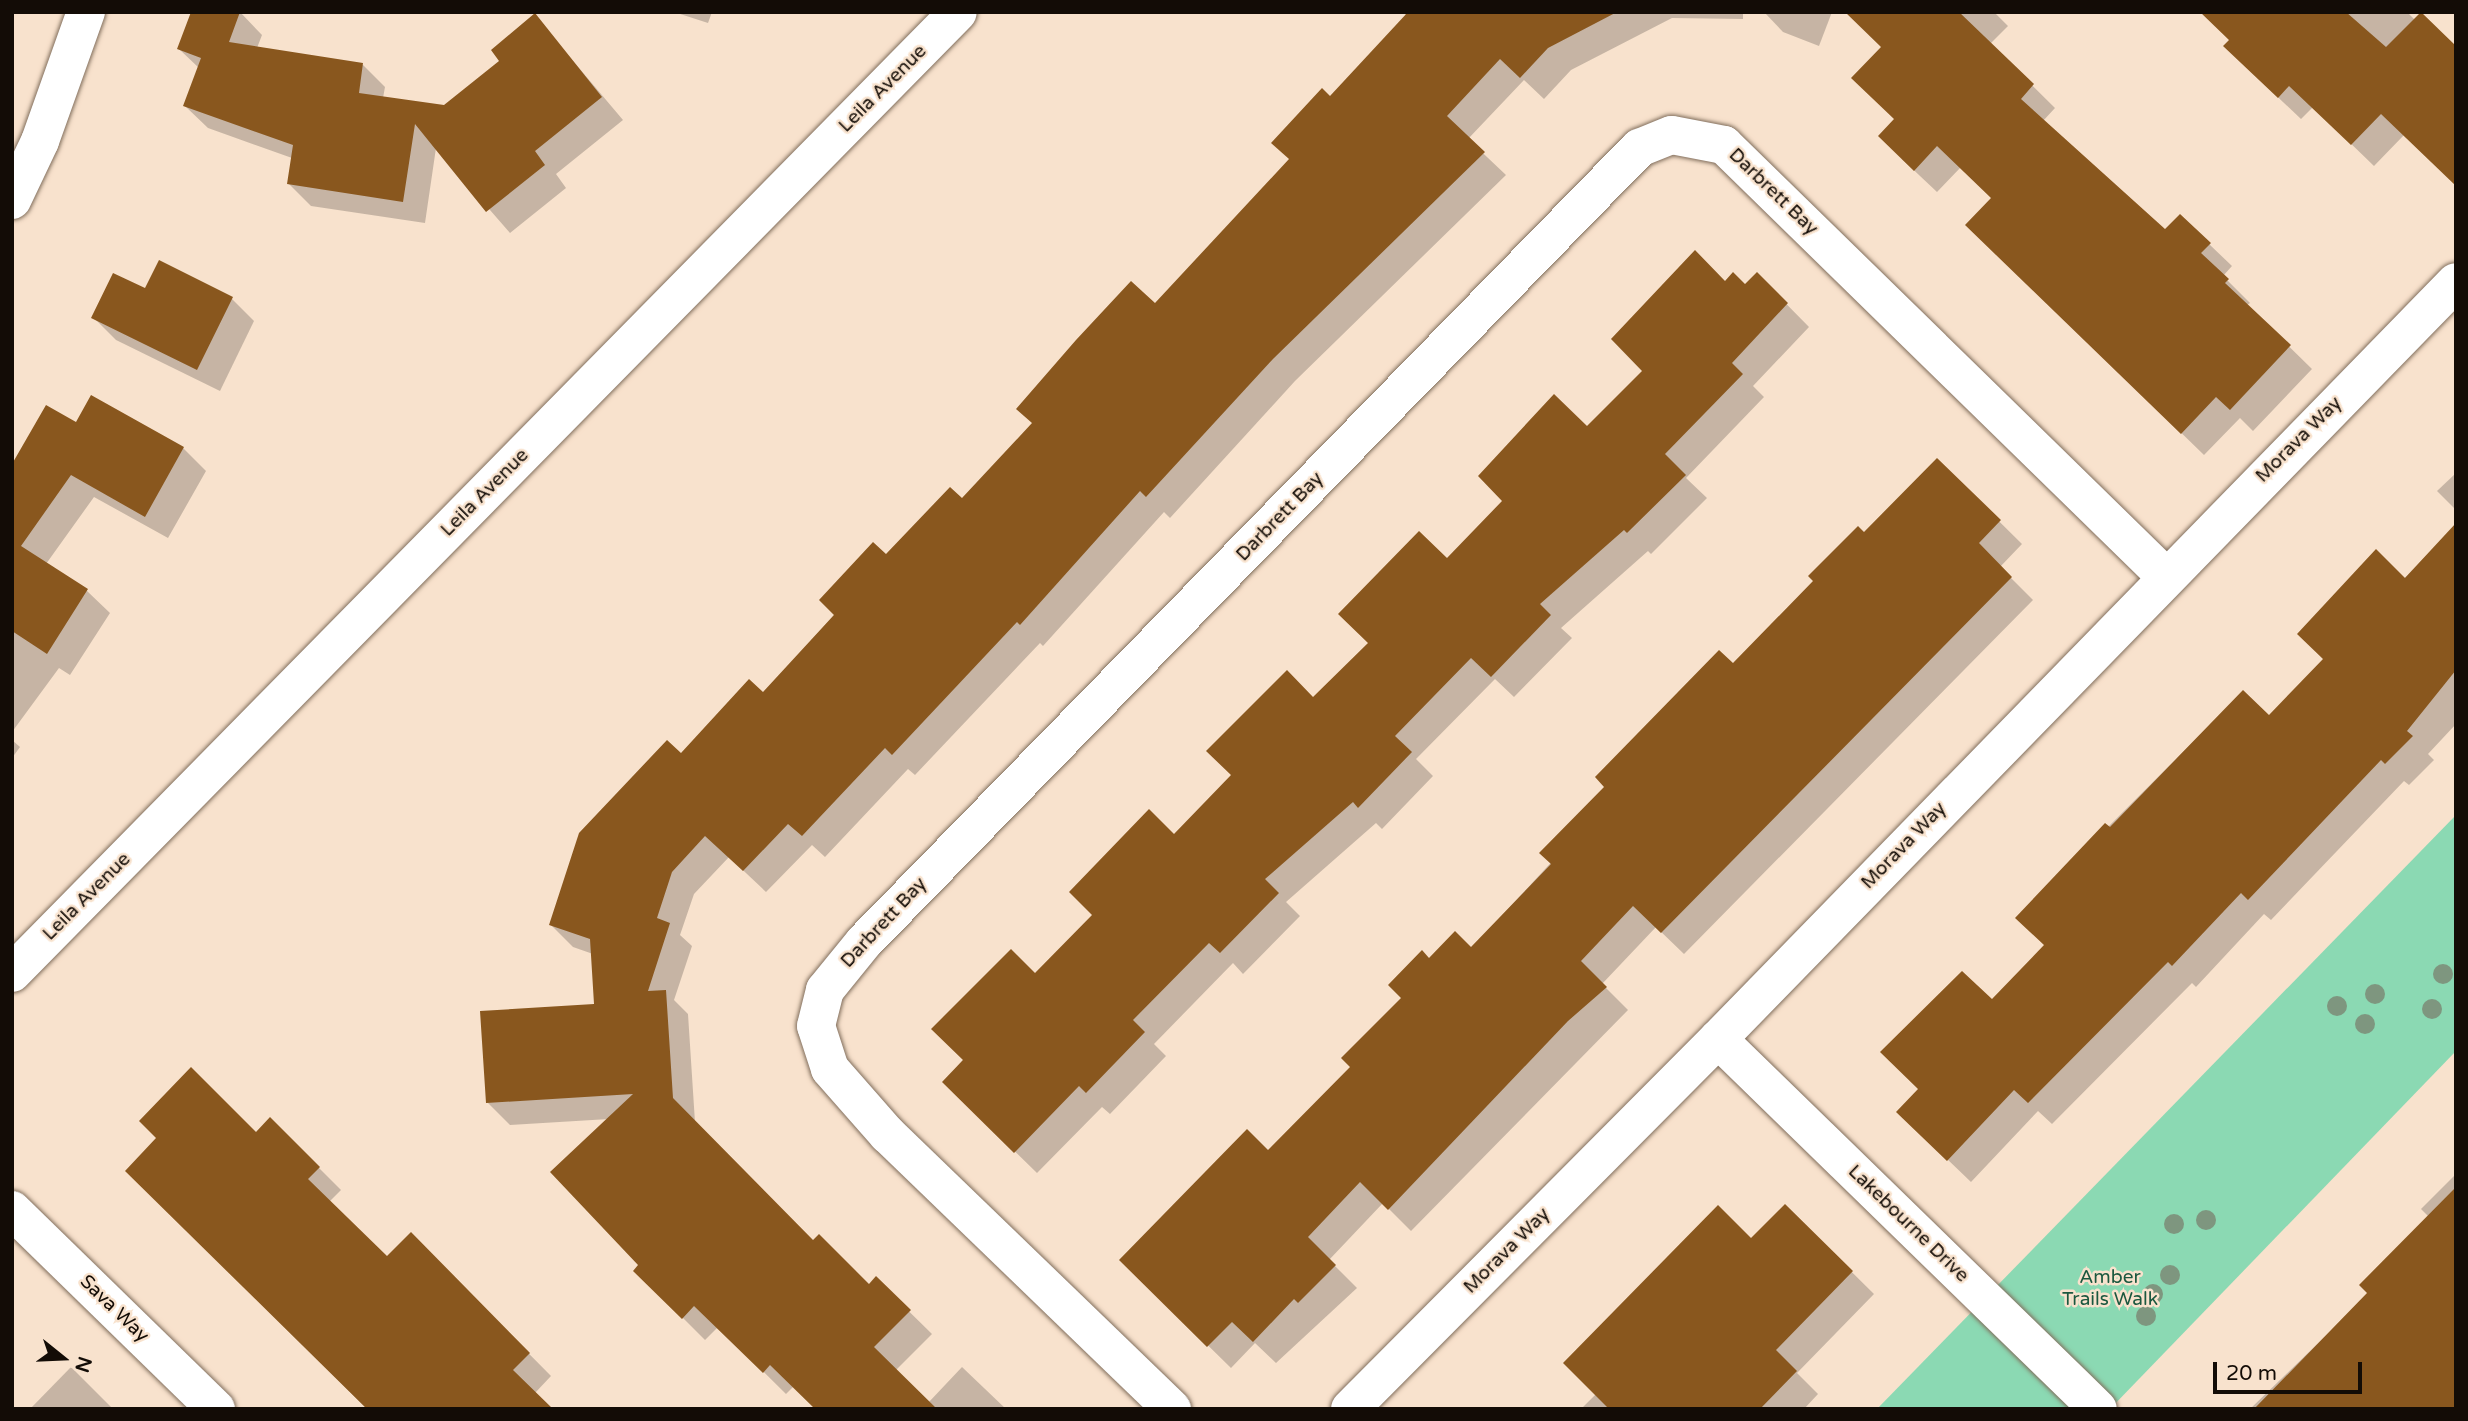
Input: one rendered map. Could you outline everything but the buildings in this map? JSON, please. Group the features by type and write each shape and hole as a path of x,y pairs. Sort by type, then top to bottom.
{"street":[{"path":"12,200 40,141 86,12"},
{"name":"Leila Avenue","path":"12,973 958,12"},
{"name":"Darbrett Bay","path":"1172,1409 888,1135 837,1078 830,1069 816,1026 825,990 874,932 1639,148 1672,135 1724,145 2165,576"},
{"name":"Morava Way","path":"1350,1409 1718,1039 2165,576 2456,282"},
{"name":"Lakebourne Drive","path":"1718,1039 2098,1409"},
{"name":"Sava Way","path":"12,1210 216,1409"}],"green space":[{"name":"Amber Trails Walk","path":"2456,815 2456,1051 2110,1409 1877,1409"}]}
